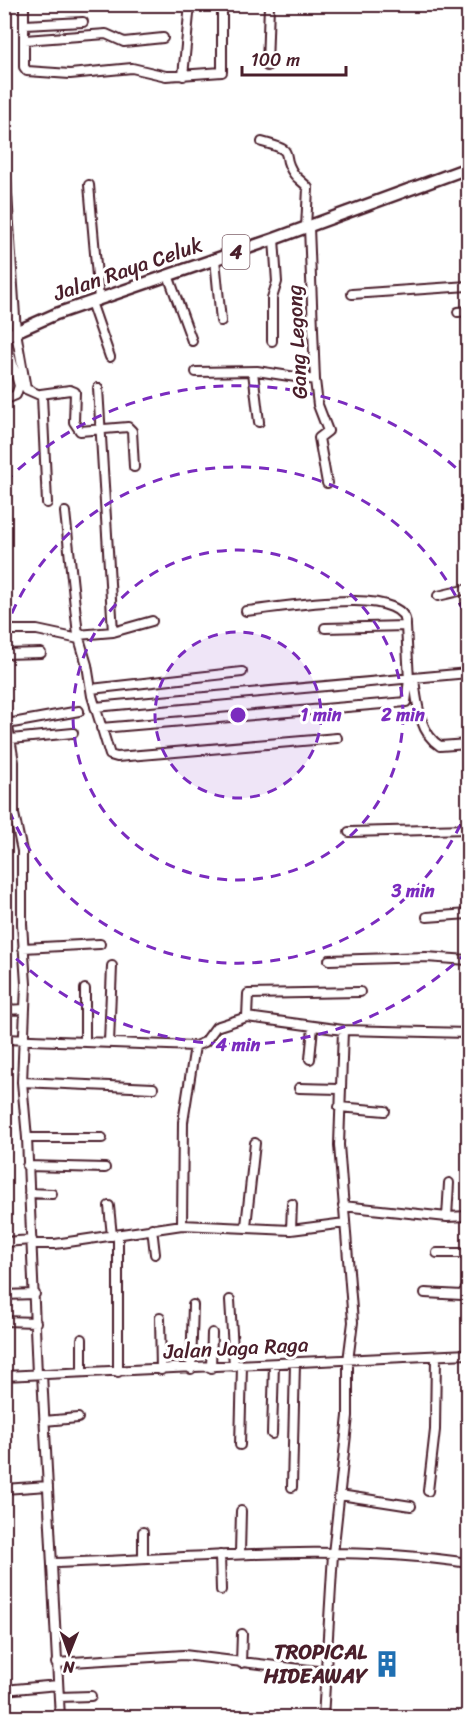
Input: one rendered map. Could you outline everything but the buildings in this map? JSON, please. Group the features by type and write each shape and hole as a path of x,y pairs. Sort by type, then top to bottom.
{"highway":[{"name":"Jalan Raya Celuk","path":"8,337 95,300 274,239 468,168"}],"street":[{"path":"24,4 24,67 30,72 70,74 132,68 160,75 183,76 208,75 222,71 222,4"},
{"path":"183,76 190,4"},
{"path":"267,66 269,4"},
{"path":"25,25 83,21"},
{"path":"25,40 106,34 124,42 164,38"},
{"name":"Gang Legong","path":"262,142 282,147 288,154 292,172 308,188 307,227 315,380 318,405 328,430 319,438 327,483"},
{"path":"4,163 8,337 19,386 16,396 4,400"},
{"path":"89,185 95,300 110,357"},
{"path":"272,341 272,296 277,282 274,239"},
{"path":"214,259 221,321"},
{"path":"168,275 192,340"},
{"path":"352,294 468,286"},
{"path":"458,312 468,311"},
{"path":"8,337 26,389 41,394 74,391 74,422 77,429 83,432 126,426 130,429 134,467"},
{"path":"196,372 253,372 315,380"},
{"path":"253,372 259,422"},
{"path":"98,388 113,632"},
{"path":"41,394 47,503"},
{"path":"65,512 79,637 107,750 113,757 337,738"},
{"path":"438,596 468,589"},
{"path":"246,611 335,602 376,601 396,608 405,617 412,680 420,717 434,741 440,746 468,744"},
{"path":"4,630 37,630 79,637 113,632 152,621"},
{"path":"325,628 406,626"},
{"path":"4,654 41,653"},
{"path":"91,689 242,672"},
{"path":"95,706 412,680 468,673"},
{"path":"101,728 403,703 407,700 412,680"},
{"path":"5,708 11,739 14,814 22,851 25,1009 22,1082 39,1374 54,1563 56,1663 60,1718"},
{"path":"7,724 79,711"},
{"path":"11,739 73,733"},
{"path":"349,832 468,829"},
{"path":"427,917 468,914"},
{"path":"23,948 100,944"},
{"path":"329,960 426,957 468,960"},
{"path":"109,1043 112,966"},
{"path":"85,1042 86,989"},
{"path":"247,1017 248,994 360,992"},
{"path":"4,1010 25,1009"},
{"path":"4,1039 195,1046 205,1042 216,1027 247,1017 343,1030 468,1033"},
{"path":"310,1059 313,1027"},
{"path":"343,1030 339,1107 343,1206 352,1297 348,1361 348,1416 333,1554 324,1716 349,1718"},
{"path":"182,1225 180,1190 183,1122 195,1046"},
{"path":"22,1082 153,1088"},
{"path":"299,1088 339,1089"},
{"path":"339,1107 385,1111"},
{"path":"27,1138 102,1138"},
{"path":"246,1226 255,1143"},
{"path":"27,1166 105,1168"},
{"path":"447,1217 448,1183"},
{"path":"29,1193 52,1194"},
{"path":"291,1230 292,1204"},
{"path":"109,1206 115,1236 118,1372"},
{"path":"343,1206 447,1217 468,1216"},
{"path":"4,1242 55,1244 182,1225 246,1226 265,1230 291,1230 345,1222"},
{"path":"153,1228 155,1254"},
{"path":"437,1253 468,1253"},
{"path":"425,1293 462,1295 468,1286"},
{"path":"4,1294 35,1294"},
{"path":"230,1300 238,1366 240,1445"},
{"path":"191,1369 193,1305"},
{"path":"160,1318 161,1370"},
{"path":"4,1321 36,1323"},
{"path":"211,1368 212,1333"},
{"path":"82,1339 82,1372"},
{"name":"Jalan Jaga Raga","path":"4,1376 191,1369 468,1354"},
{"path":"428,1491 435,1430 436,1356"},
{"path":"292,1486 296,1363"},
{"path":"272,1434 274,1364"},
{"path":"44,1421 78,1419"},
{"path":"4,1489 48,1486"},
{"path":"340,1495 411,1506"},
{"path":"240,1554 241,1511"},
{"path":"143,1532 143,1559"},
{"path":"54,1563 240,1554 409,1554 468,1563"},
{"path":"220,1555 221,1590"},
{"path":"241,1663 242,1634"},
{"path":"56,1663 184,1655 326,1672"},
{"path":"4,1690 58,1685"},
{"path":"59,1697 91,1696"}],"place":[{"name":"TROPICAL HIDEAWAY","path":"387,1664"}]}
